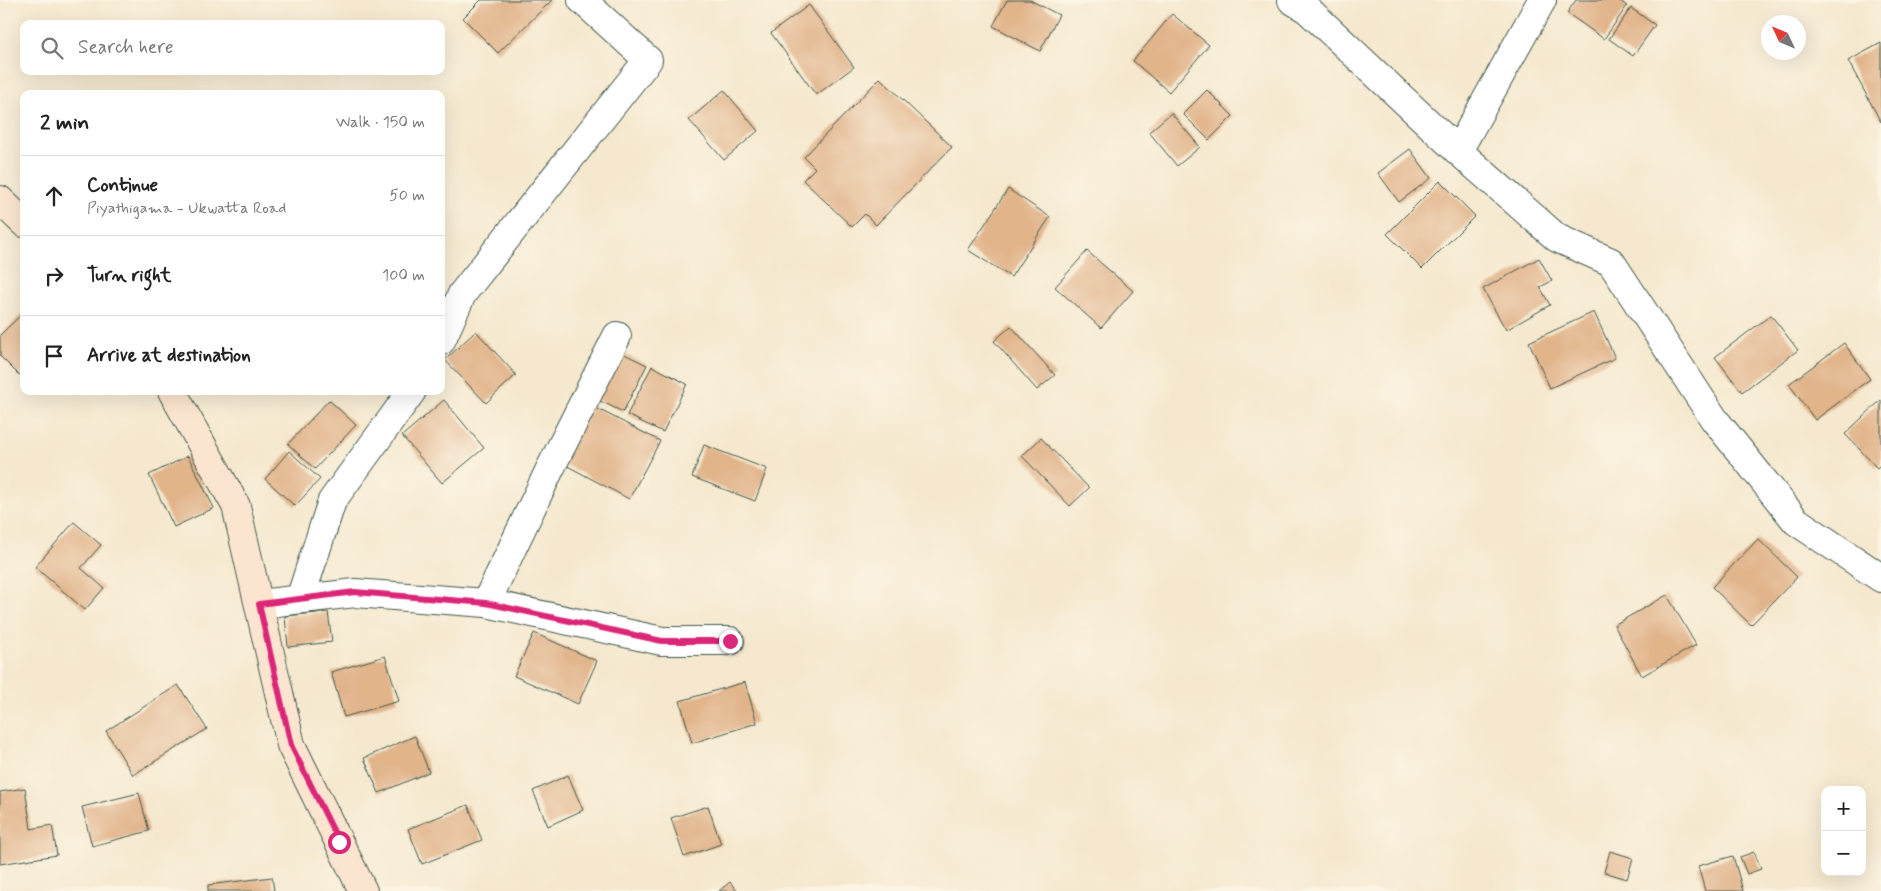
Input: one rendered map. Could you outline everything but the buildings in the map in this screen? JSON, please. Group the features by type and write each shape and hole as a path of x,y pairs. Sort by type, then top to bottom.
{"street":[{"path":"445,332 462,294 648,60 582,0"},
{"path":"1292,0 1308,10 1458,150 1557,238 1611,262 1714,419 1796,521 1881,578"},
{"path":"1458,150 1542,0"},
{"path":"0,200 20,219"},
{"path":"486,603 549,470 618,336"},
{"path":"174,395 236,506 291,745 363,891"},
{"path":"300,599 332,501 409,395"},
{"path":"259,604 355,592 486,603 662,641 730,641"}],"route":[{"path":"339,842 291,745 259,604 355,592 486,603 662,641 730,641"}]}
